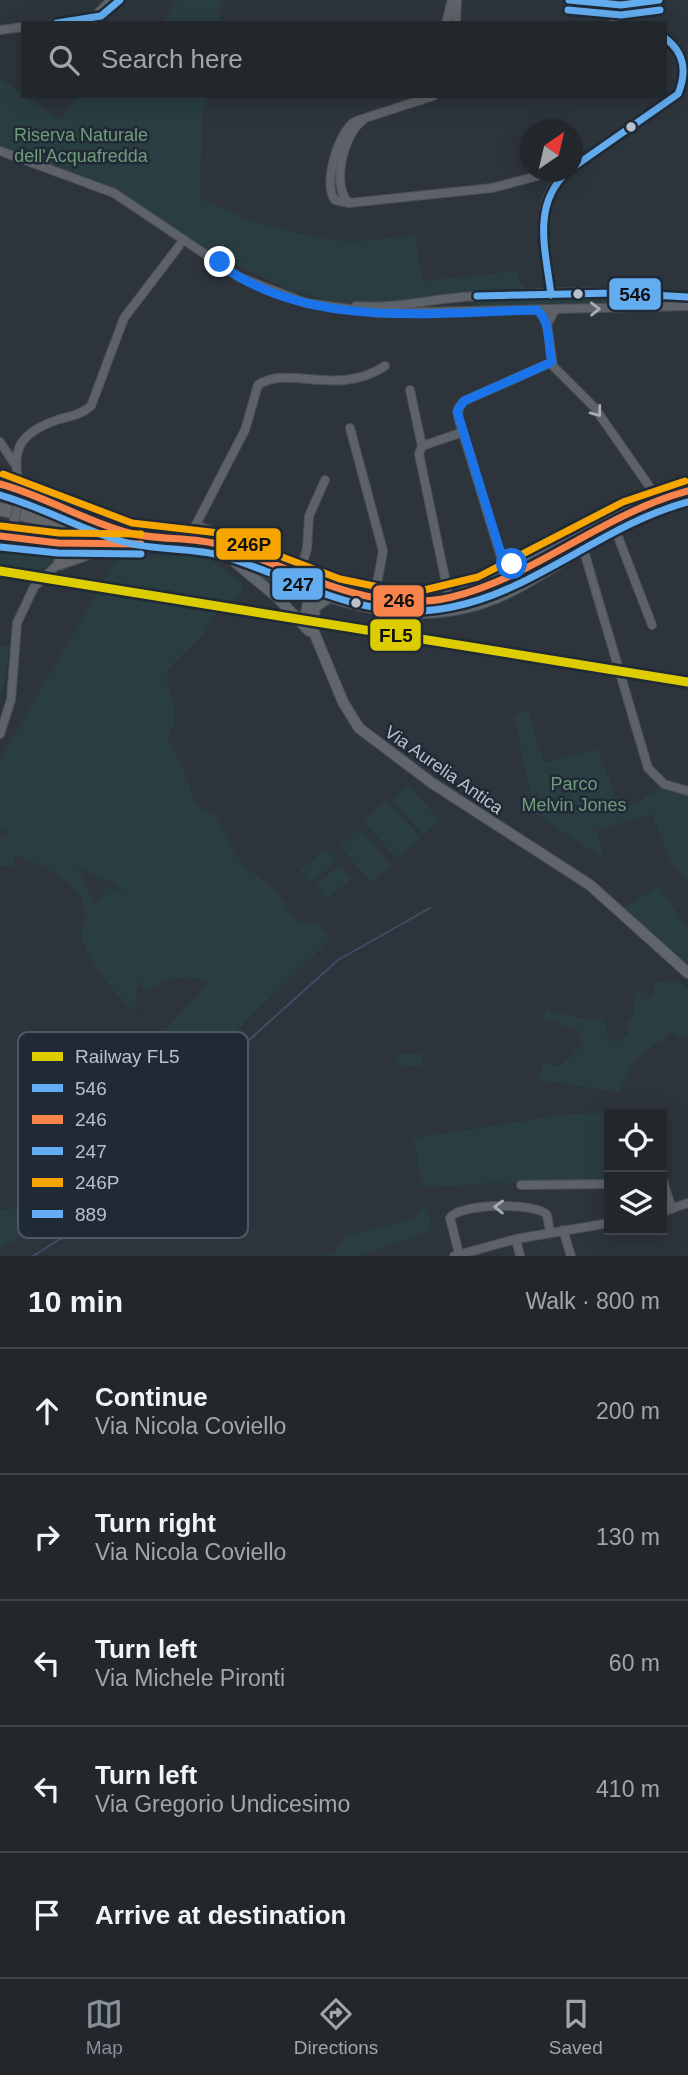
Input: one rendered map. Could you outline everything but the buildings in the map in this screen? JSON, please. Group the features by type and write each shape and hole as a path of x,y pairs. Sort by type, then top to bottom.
{"highway":[{"path":"0,484 129,533"},
{"path":"0,502 129,533 189,538"},
{"path":"0,509 117,538 197,547 224,554"},
{"path":"58,542 158,544"},
{"path":"60,563 91,550 119,544"}],"main road":[{"path":"224,554 310,586 374,600 415,603 452,597 506,572 520,571 618,517 660,499 688,491"},
{"path":"189,538 216,543 299,575 328,598 382,611 440,611 493,598 536,577 615,529 651,511 688,499"},
{"path":"224,554 277,597 296,609 305,608"},
{"path":"310,586 305,608 316,641"},
{"path":"277,597 316,641"},
{"path":"316,641 313,611 320,601 328,598"},
{"name":"Via Aurelia Antica","path":"316,641 343,702 363,732 432,783 590,886 688,973"}],"street":[{"path":"92,17 111,0"},
{"path":"67,21 105,14 120,0"},
{"path":"447,21 454,0"},
{"path":"454,0 456,21"},
{"path":"569,0 615,5 659,0"},
{"path":"614,21 615,5"},
{"path":"0,30 21,27"},
{"path":"667,40 688,52"},
{"path":"675,97 685,73 678,48"},
{"path":"583,160 675,97 688,96"},
{"path":"427,98 368,118 355,127 347,143 339,187 349,203 492,188 520,181"},
{"path":"0,151 114,193 258,286 327,308 380,313 688,306"},
{"path":"551,295 543,215 547,196 558,182"},
{"path":"14,463 24,440 34,430 82,412 90,406 124,318 179,246"},
{"path":"214,260 285,292 333,304 388,307 477,296 616,293 688,297"},
{"path":"616,293 622,301 618,308"},
{"path":"477,296 472,305 478,311"},
{"path":"537,310 547,324 552,362 560,374 594,407 654,493"},
{"path":"547,324 555,310"},
{"path":"506,572 457,415 462,403 552,362"},
{"path":"189,538 245,430 258,385 278,378 349,382 385,366"},
{"path":"410,390 422,446 419,454 452,597"},
{"path":"350,428 383,551 374,600"},
{"path":"422,446 463,432"},
{"path":"0,442 14,463 20,493 7,534 58,542 62,556 60,563 39,580 20,615 13,647 11,700 0,734"},
{"path":"299,575 307,549 309,516 326,480"},
{"path":"440,611 500,588 506,572 526,558 602,517 654,493 688,483"},
{"path":"602,517 618,517"},
{"path":"196,525 248,546 275,565"},
{"path":"615,529 652,625"},
{"path":"583,548 648,768 664,784 688,791"},
{"path":"526,558 520,571 526,577 536,577"},
{"path":"521,1185 604,1184"},
{"path":"667,1194 672,1209"},
{"path":"667,1210 688,1203"},
{"path":"550,1232 547,1215 538,1208 482,1207 461,1210 450,1218 460,1255 516,1239 604,1224"},
{"path":"563,1230 571,1256"},
{"path":"516,1239 520,1256"}],"green space":[{"path":"177,0 221,0 219,21 164,21"},
{"name":"Riserva Naturale dell'Acquafredda","path":"0,78 21,93 21,98 29,98 60,120 76,98 207,98 202,117 200,198 252,220 308,236 354,241 415,235 422,281 517,271 518,279 528,291 369,304 338,302 291,291 211,253 101,182 0,147"},
{"path":"612,296 617,299 616,304 481,308 476,304 480,299"},
{"path":"0,542 53,547 58,557 35,575 0,572"},
{"path":"132,554 191,556 213,561 243,584 242,593 212,618 204,634 168,669 167,682 174,705 175,720 168,740 184,770 195,804 217,817 242,865 275,889 294,918 301,923 316,923 331,938 235,1032 163,1032 209,982 192,978 176,979 144,991 137,980 136,1011 110,986 90,957 80,935 85,919 84,905 78,893 56,874 16,855 12,867 0,865 0,837 9,834 0,829 0,760 112,566 120,558","holes":["78,868 115,884 125,893 107,887 95,906"]},
{"path":"0,645 10,647 0,705"},
{"name":"Parco Melvin Jones","path":"528,711 544,763 598,748 619,807 639,802 660,787 688,796 688,882 670,861 652,814 596,831 605,860 534,813 514,715"},
{"path":"408,785 440,820 423,835 392,800"},
{"path":"386,800 421,838 397,859 363,821"},
{"path":"359,829 392,865 372,883 340,847"},
{"path":"326,849 336,862 310,883 300,870"},
{"path":"339,865 351,879 326,899 315,885"},
{"path":"659,886 688,929 688,967 623,908"},
{"path":"678,980 688,989 688,1037 681,1039 671,1033 636,1059 619,1092 539,1080 542,1063 560,1066 581,1047 578,1030 544,1019 546,1010 594,1021 603,1016 608,1039 617,1042 629,1034 626,1025 633,1014 637,989 645,991 651,1000 656,982"},
{"path":"422,1053 423,1066 397,1067 396,1055"},
{"path":"604,1113 604,1181 588,1184 493,1183 422,1188 414,1138 568,1114"},
{"path":"426,1204 432,1230 361,1256 317,1256 333,1254 345,1236 413,1219"},
{"path":"18,1205 18,1238 0,1249 0,1209 10,1210"}],"waterway":[{"path":"248,1041 338,960 430,908"},
{"path":"33,1256 62,1238"}],"rail line":[{"name":"FL5","path":"0,571 688,682"}],"transit line":[{"name":"546","path":"70,21 101,16 120,0"},
{"name":"546","path":"569,0 621,5 659,0"},
{"name":"889","path":"568,10 621,15 660,10"},
{"name":"546","path":"583,160 678,94 683,78 682,63 677,50 667,40"},
{"name":"546","path":"551,295 544,246 545,214 549,199 559,182"},
{"name":"546","path":"477,296 616,293 688,297"},
{"name":"246P","path":"3,474 132,523 219,533 340,579 393,590 420,591 478,577 623,502 685,481"},
{"name":"246","path":"0,484 129,533 228,547 337,588 394,601 452,597 483,587 512,575 627,514 688,491"},
{"name":"247","path":"0,495 124,542 211,553 363,605 421,611 483,599 513,587 628,525 688,502"},
{"name":"246P","path":"1,526 59,533 141,534"},
{"name":"246","path":"0,536 58,543 141,544"},
{"name":"247","path":"0,547 58,553 141,554"}],"route":[{"path":"220,262 214,260 258,286 294,300 327,308 380,313 537,310 541,314 547,324 552,362 464,401 457,411 505,567 512,564"}]}
